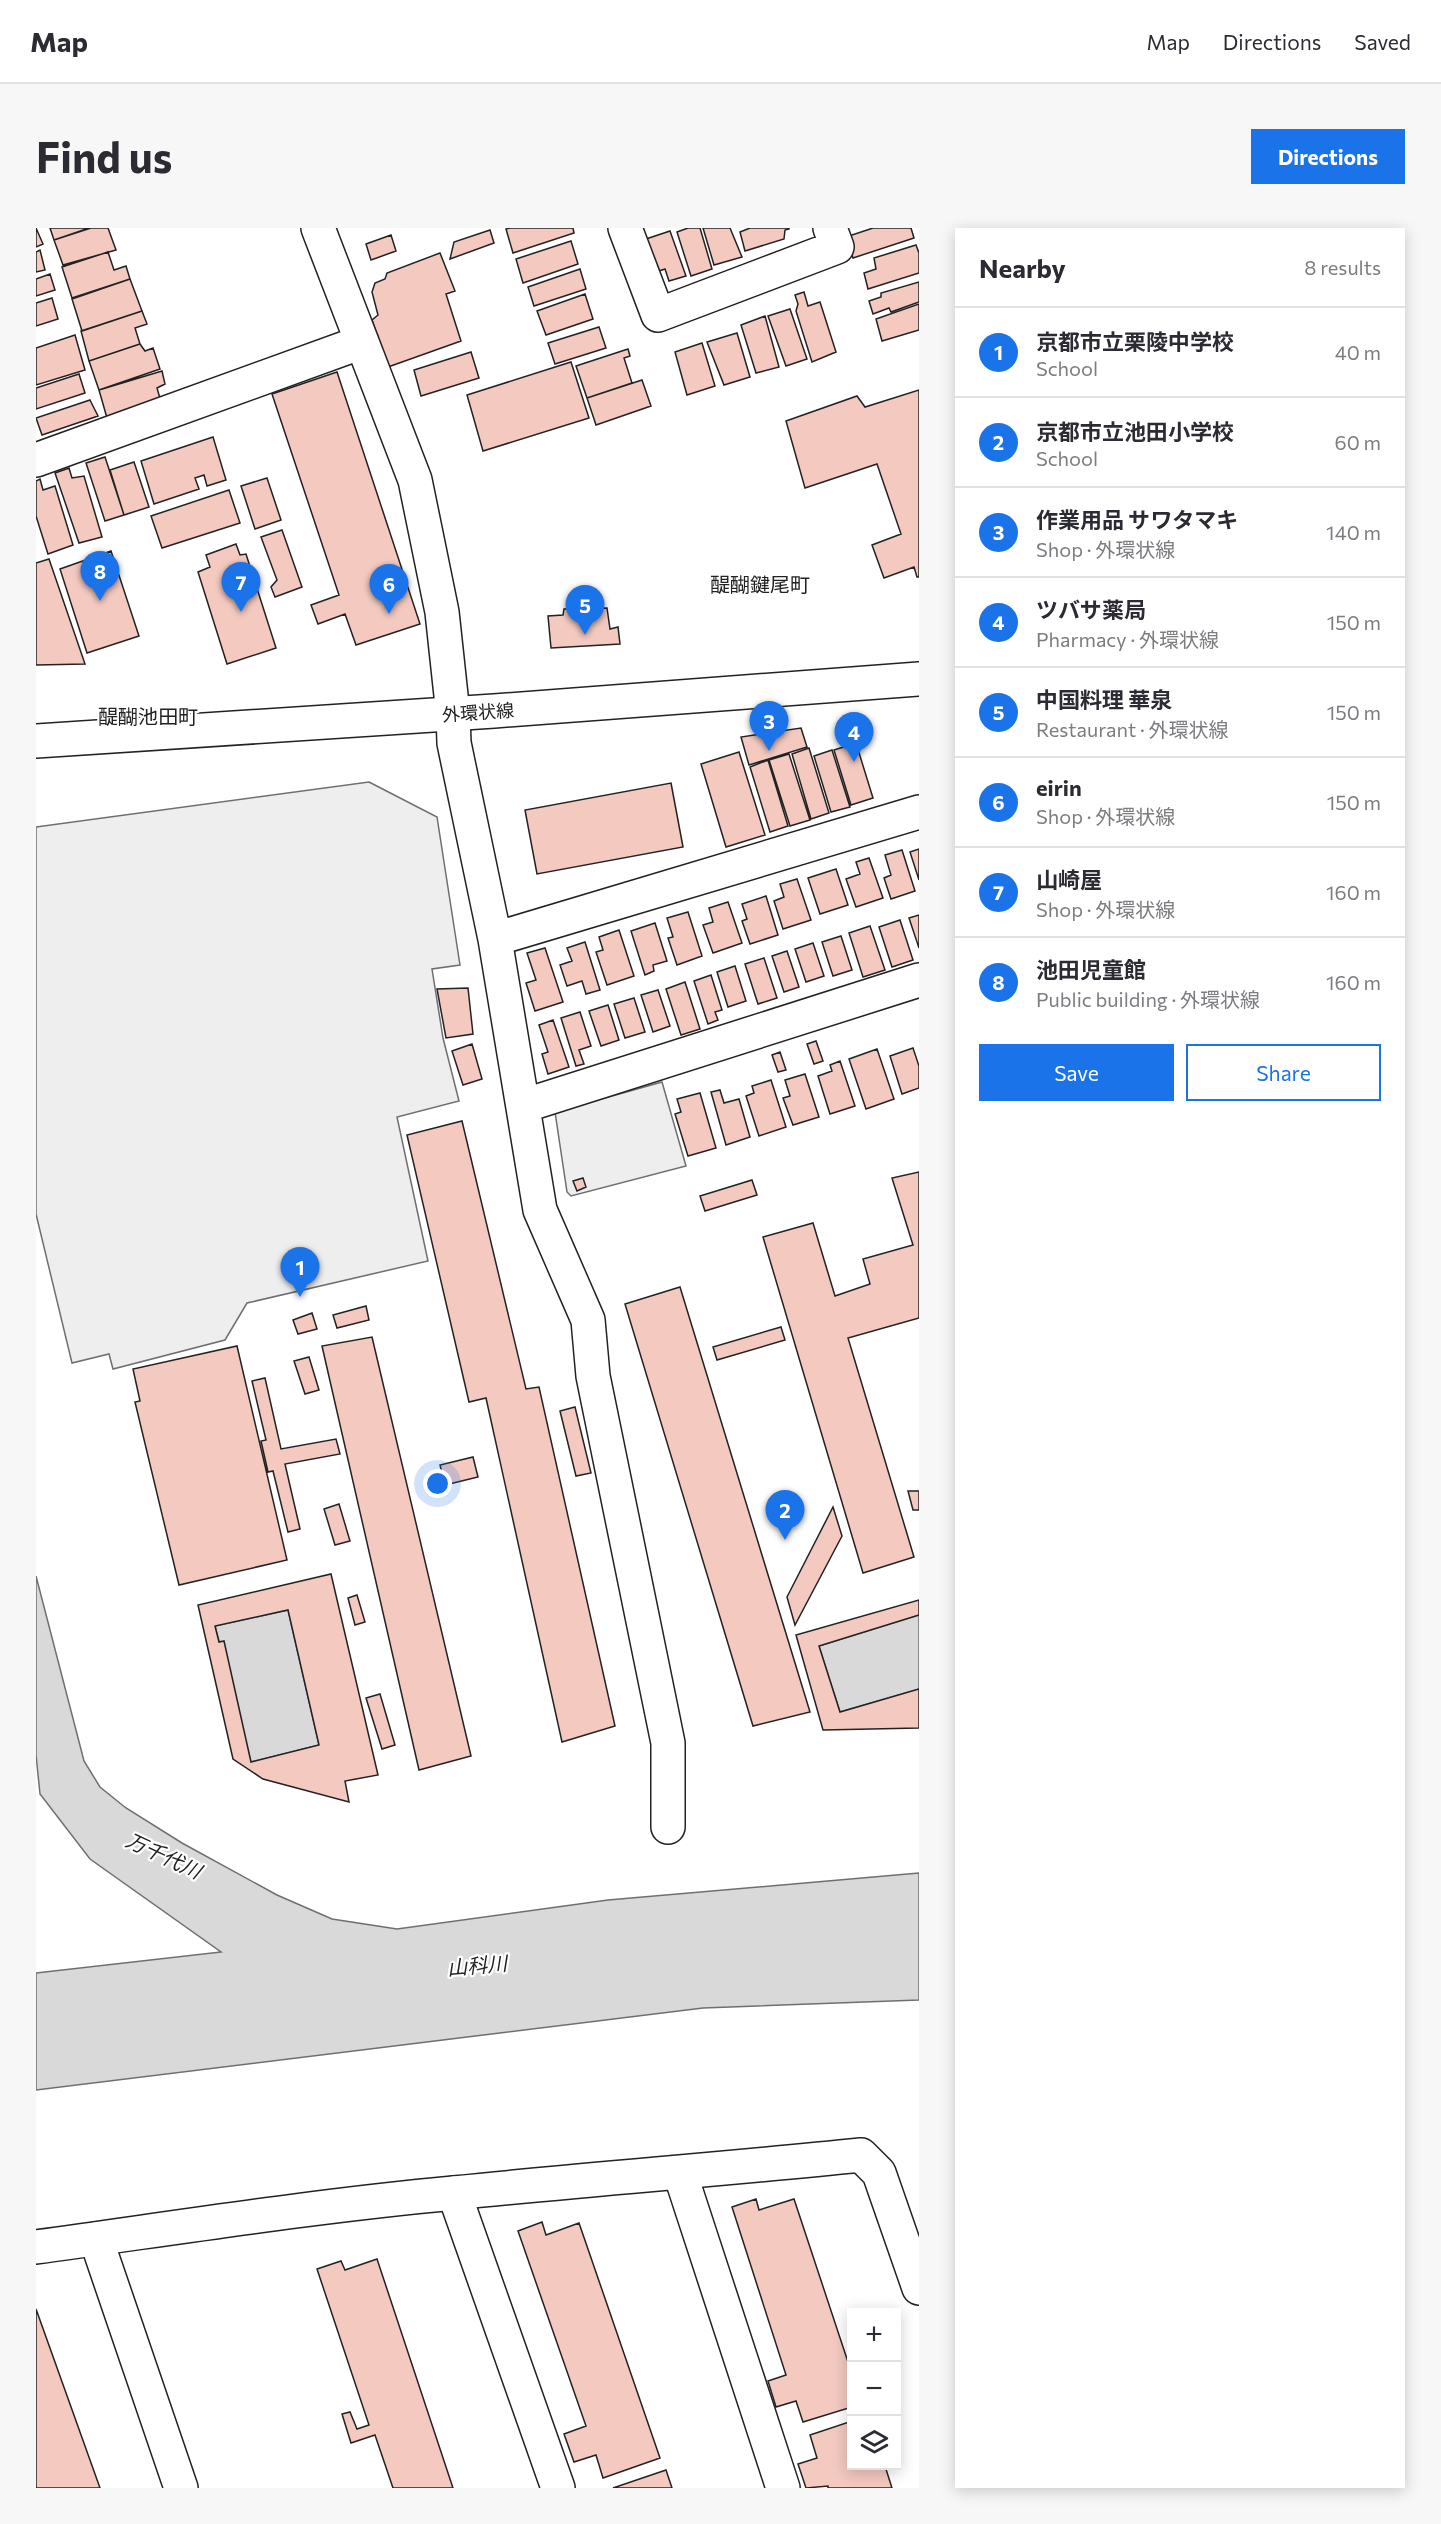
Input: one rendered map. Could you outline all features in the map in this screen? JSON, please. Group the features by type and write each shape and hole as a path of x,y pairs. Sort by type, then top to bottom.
{"street":[{"path":"318,228 415,480 442,612 454,743 495,939 540,1210 588,1320 593,1376 668,1743 669,1827"},
{"path":"625,228 658,315 837,247 830,228"},
{"path":"36,460 362,342"},
{"name":"外環状線","path":"36,741 453,714 919,679"},
{"path":"495,939 919,812"},
{"path":"523,1106 919,980"},
{"path":"36,2247 279,2212 454,2193 680,2174 861,2155 879,2173 919,2288"},
{"path":"680,2174 783,2488"},
{"path":"454,2193 558,2488"},
{"path":"96,2239 181,2488"}],"shaded area":[{"path":"369,782 437,817 460,965 432,969 443,1038 459,1101 397,1117 428,1261 247,1303 225,1340 113,1369 109,1354 72,1363 36,1214 36,827"},
{"path":"662,1082 686,1166 571,1196 567,1192 555,1112"}],"water":[{"path":"36,1576 84,1761 100,1787 126,1808 182,1843 277,1895 332,1919 397,1929 608,1900 919,1873 919,2000 703,2008 36,2090 36,1973 221,1952 90,1859 40,1794 36,1755"},
{"path":"288,1610 319,1745 251,1762 215,1626"},
{"path":"919,1615 919,1689 840,1712 819,1646"}],"building":[{"path":"36,228 43,244 36,247"},
{"path":"50,228 89,228 54,240"},
{"path":"91,228 108,228 116,250 63,265 54,240"},
{"path":"573,228 574,233 513,253 506,229"},
{"path":"688,228 700,228 712,269 691,276 677,232"},
{"path":"703,228 730,228 742,257 714,265"},
{"path":"750,228 789,229 785,230 784,239 745,251 740,232"},
{"path":"873,228 911,228 914,238 853,258 846,237"},
{"path":"490,230 494,243 450,259 454,242"},
{"path":"670,231 686,276 669,281 665,269 659,271 643,240"},
{"path":"391,235 396,251 371,260 366,244"},
{"path":"571,241 578,264 523,283 516,259"},
{"path":"916,245 919,253 919,273 868,289 864,273 876,269 874,258"},
{"path":"40,250 45,270 36,272 36,252"},
{"path":"108,252 114,270 126,266 130,279 72,298 62,267"},
{"path":"440,253 455,291 446,294 461,341 388,367 372,320 378,315 372,292 375,283 385,279 387,273"},
{"path":"580,269 586,289 534,306 528,287"},
{"path":"50,274 55,290 36,296 36,279"},
{"path":"130,279 142,311 82,331 72,299"},
{"path":"919,282 919,302 891,312 889,308 873,314 869,301 881,297 881,293"},
{"path":"804,292 808,306 820,302 836,352 812,362 796,311 798,304 795,295"},
{"path":"585,294 593,319 546,335 537,311"},
{"path":"52,298 58,319 36,326 36,303"},
{"path":"919,304 919,330 882,341 876,319"},
{"path":"790,309 807,359 786,366 768,316"},
{"path":"142,311 147,324 135,328 140,344 89,361 81,331"},
{"path":"765,316 779,367 756,373 741,325"},
{"path":"599,327 606,348 555,364 548,343"},
{"path":"737,333 750,377 724,385 707,342"},
{"path":"75,335 85,370 36,385 36,348"},
{"path":"702,343 715,386 687,395 675,352"},
{"path":"140,344 145,351 153,348 160,369 99,390 89,361"},
{"path":"628,349 630,356 624,358 632,383 587,398 576,366"},
{"path":"471,352 479,378 421,396 414,370"},
{"path":"571,362 589,418 483,451 467,395"},
{"path":"162,371 165,384 157,388 161,402 107,418 99,390"},
{"path":"337,372 420,624 356,645 345,614 318,624 311,605 339,595 272,394"},
{"path":"79,374 85,393 36,409 36,388"},
{"path":"642,380 651,406 596,425 587,398"},
{"path":"919,390 919,577 914,567 884,578 872,545 901,534 877,464 805,488 786,421 857,396 865,407"},
{"path":"90,400 98,416 42,435 36,418"},
{"path":"213,437 226,480 207,486 204,475 195,478 199,489 154,504 141,461"},
{"path":"105,457 124,515 105,521 86,463"},
{"path":"134,462 149,507 124,515 110,470"},
{"path":"69,468 72,478 84,476 102,537 79,543 55,473"},
{"path":"267,478 281,520 255,529 241,486"},
{"path":"40,479 43,490 55,486 73,545 48,554 36,516 36,481"},
{"path":"229,490 240,523 162,548 151,516"},
{"path":"282,530 302,587 275,597 271,587 277,580 261,537"},
{"path":"236,544 240,555 246,554 276,648 227,664 198,572 210,567 206,555"},
{"path":"111,551 139,636 87,653 60,569"},
{"path":"49,559 85,664 36,665 36,563"},
{"path":"607,608 610,629 618,627 620,644 551,648 548,616 563,615 564,609"},
{"path":"801,728 807,747 749,765 741,737"},
{"path":"856,743 873,798 851,805 834,750"},
{"path":"809,748 829,813 811,819 792,754"},
{"path":"832,750 850,807 831,812 814,756"},
{"path":"739,752 765,835 726,847 701,764"},
{"path":"789,754 810,820 790,826 769,760"},
{"path":"768,760 788,826 770,832 750,767"},
{"path":"671,783 683,847 537,874 525,810"},
{"path":"919,849 919,880 910,852"},
{"path":"902,850 915,891 891,899 884,878 891,875 885,855"},
{"path":"869,858 883,898 856,907 846,879 860,874 856,862"},
{"path":"836,869 848,905 820,914 808,878"},
{"path":"797,879 811,920 783,929 774,901 784,897 780,884"},
{"path":"766,896 778,935 750,944 742,921 747,919 742,904"},
{"path":"728,902 742,943 713,953 703,925 713,922 709,908"},
{"path":"688,912 702,956 677,965 668,938 673,937 667,918"},
{"path":"919,915 919,948 909,918"},
{"path":"900,920 913,960 892,967 879,927"},
{"path":"655,923 667,961 653,965 654,971 645,975 631,931"},
{"path":"870,926 885,970 863,977 849,933"},
{"path":"619,930 634,976 607,985 596,952 603,950 599,937"},
{"path":"841,936 852,970 833,976 822,942"},
{"path":"585,942 600,990 586,994 582,981 567,986 560,965 572,961 567,948"},
{"path":"813,943 824,976 806,982 795,949"},
{"path":"545,948 563,1002 535,1011 526,983 536,980 527,953"},
{"path":"787,951 799,987 784,992 772,956"},
{"path":"764,958 777,998 758,1004 745,964"},
{"path":"735,966 746,1001 728,1007 717,972"},
{"path":"711,975 722,1010 715,1012 718,1020 708,1024 694,981"},
{"path":"685,982 700,1029 681,1035 666,989"},
{"path":"468,988 473,1034 446,1038 437,989"},
{"path":"658,990 670,1026 653,1032 641,995"},
{"path":"634,998 645,1032 625,1038 614,1004"},
{"path":"608,1005 619,1040 601,1046 589,1011"},
{"path":"580,1012 591,1046 579,1050 584,1064 576,1066 561,1018"},
{"path":"553,1020 569,1067 548,1074 542,1054 548,1052 539,1025"},
{"path":"816,1041 823,1061 814,1064 807,1044"},
{"path":"472,1044 482,1079 463,1085 452,1051"},
{"path":"913,1048 919,1066 919,1088 902,1094 890,1056"},
{"path":"877,1049 894,1099 866,1109 849,1059"},
{"path":"780,1052 786,1070 778,1072 772,1055"},
{"path":"840,1061 855,1106 830,1114 818,1076 832,1071 830,1065"},
{"path":"805,1074 819,1117 793,1125 783,1098 790,1096 785,1080"},
{"path":"771,1080 786,1127 759,1136 746,1096 754,1093 752,1086"},
{"path":"720,1090 724,1103 739,1099 750,1137 726,1145 711,1092"},
{"path":"700,1093 716,1148 688,1156 675,1114 681,1112 677,1099"},
{"path":"462,1121 526,1389 539,1387 615,1726 562,1742 486,1398 469,1402 407,1135"},
{"path":"919,1172 919,1318 848,1338 914,1557 863,1573 763,1237 813,1223 835,1296 870,1284 863,1259 913,1245 892,1178"},
{"path":"583,1178 586,1187 577,1191 573,1181"},
{"path":"752,1180 757,1195 705,1211 700,1196"},
{"path":"680,1287 810,1712 753,1726 625,1304"},
{"path":"366,1306 369,1320 337,1328 333,1315"},
{"path":"312,1313 317,1329 298,1334 293,1320"},
{"path":"781,1327 785,1340 717,1360 713,1347"},
{"path":"372,1337 471,1756 419,1770 322,1346"},
{"path":"237,1346 287,1560 179,1585 135,1402 140,1401 133,1369"},
{"path":"309,1357 319,1390 305,1394 294,1361"},
{"path":"265,1378 281,1449 336,1439 340,1454 285,1464 300,1529 288,1532 273,1471 268,1472 261,1441 266,1440 252,1381"},
{"path":"575,1407 591,1473 576,1476 560,1411"},
{"path":"473,1457 478,1477 445,1485 440,1465"},
{"path":"908,1491 919,1491 919,1510 913,1510"},
{"path":"339,1504 350,1541 335,1545 324,1509"},
{"path":"833,1507 842,1536 795,1625 787,1597"},
{"path":"331,1574 378,1775 345,1781 349,1802 263,1779 233,1759 198,1605","holes":["288,1610 319,1745 251,1762 224,1641 219,1642 215,1626"]},
{"path":"357,1595 365,1622 355,1625 348,1598"},
{"path":"919,1600 919,1615 819,1646 840,1712 919,1689 919,1728 823,1730 796,1635"},
{"path":"380,1694 395,1745 382,1749 366,1698"},
{"path":"756,2199 759,2210 794,2199 847,2359 847,2409 803,2422 796,2401 776,2407 768,2381 786,2375 732,2207"},
{"path":"542,2222 546,2235 579,2223 660,2458 603,2478 596,2455 574,2462 564,2434 586,2426 518,2231"},
{"path":"377,2259 453,2488 393,2488 375,2435 351,2443 342,2414 350,2412 357,2429 369,2425 317,2269 341,2261 345,2270"},
{"path":"36,2309 100,2488 36,2488"},
{"path":"847,2423 847,2470 886,2470 892,2488 828,2488 828,2486 806,2488 798,2464 817,2458 810,2435"},
{"path":"666,2470 672,2488 613,2488"}],"place":[{"name":"池田児童館","path":"100,601"},
{"name":"山崎屋","path":"241,612"},
{"name":"eirin","path":"389,614"},
{"name":"中国料理 華泉","path":"585,635"},
{"name":"作業用品 サワタマキ","path":"769,751"},
{"name":"ツバサ薬局","path":"854,762"},
{"name":"京都市立栗陵中学校","path":"300,1297"},
{"name":"京都市立池田小学校","path":"785,1540"}],"district":[{"name":"醍醐鍵尾町","path":"760,584"},
{"name":"醍醐池田町","path":"148,716"}],"water label":[{"name":"万千代川","path":"164,1855"},
{"name":"山科川","path":"477,1965"}]}
